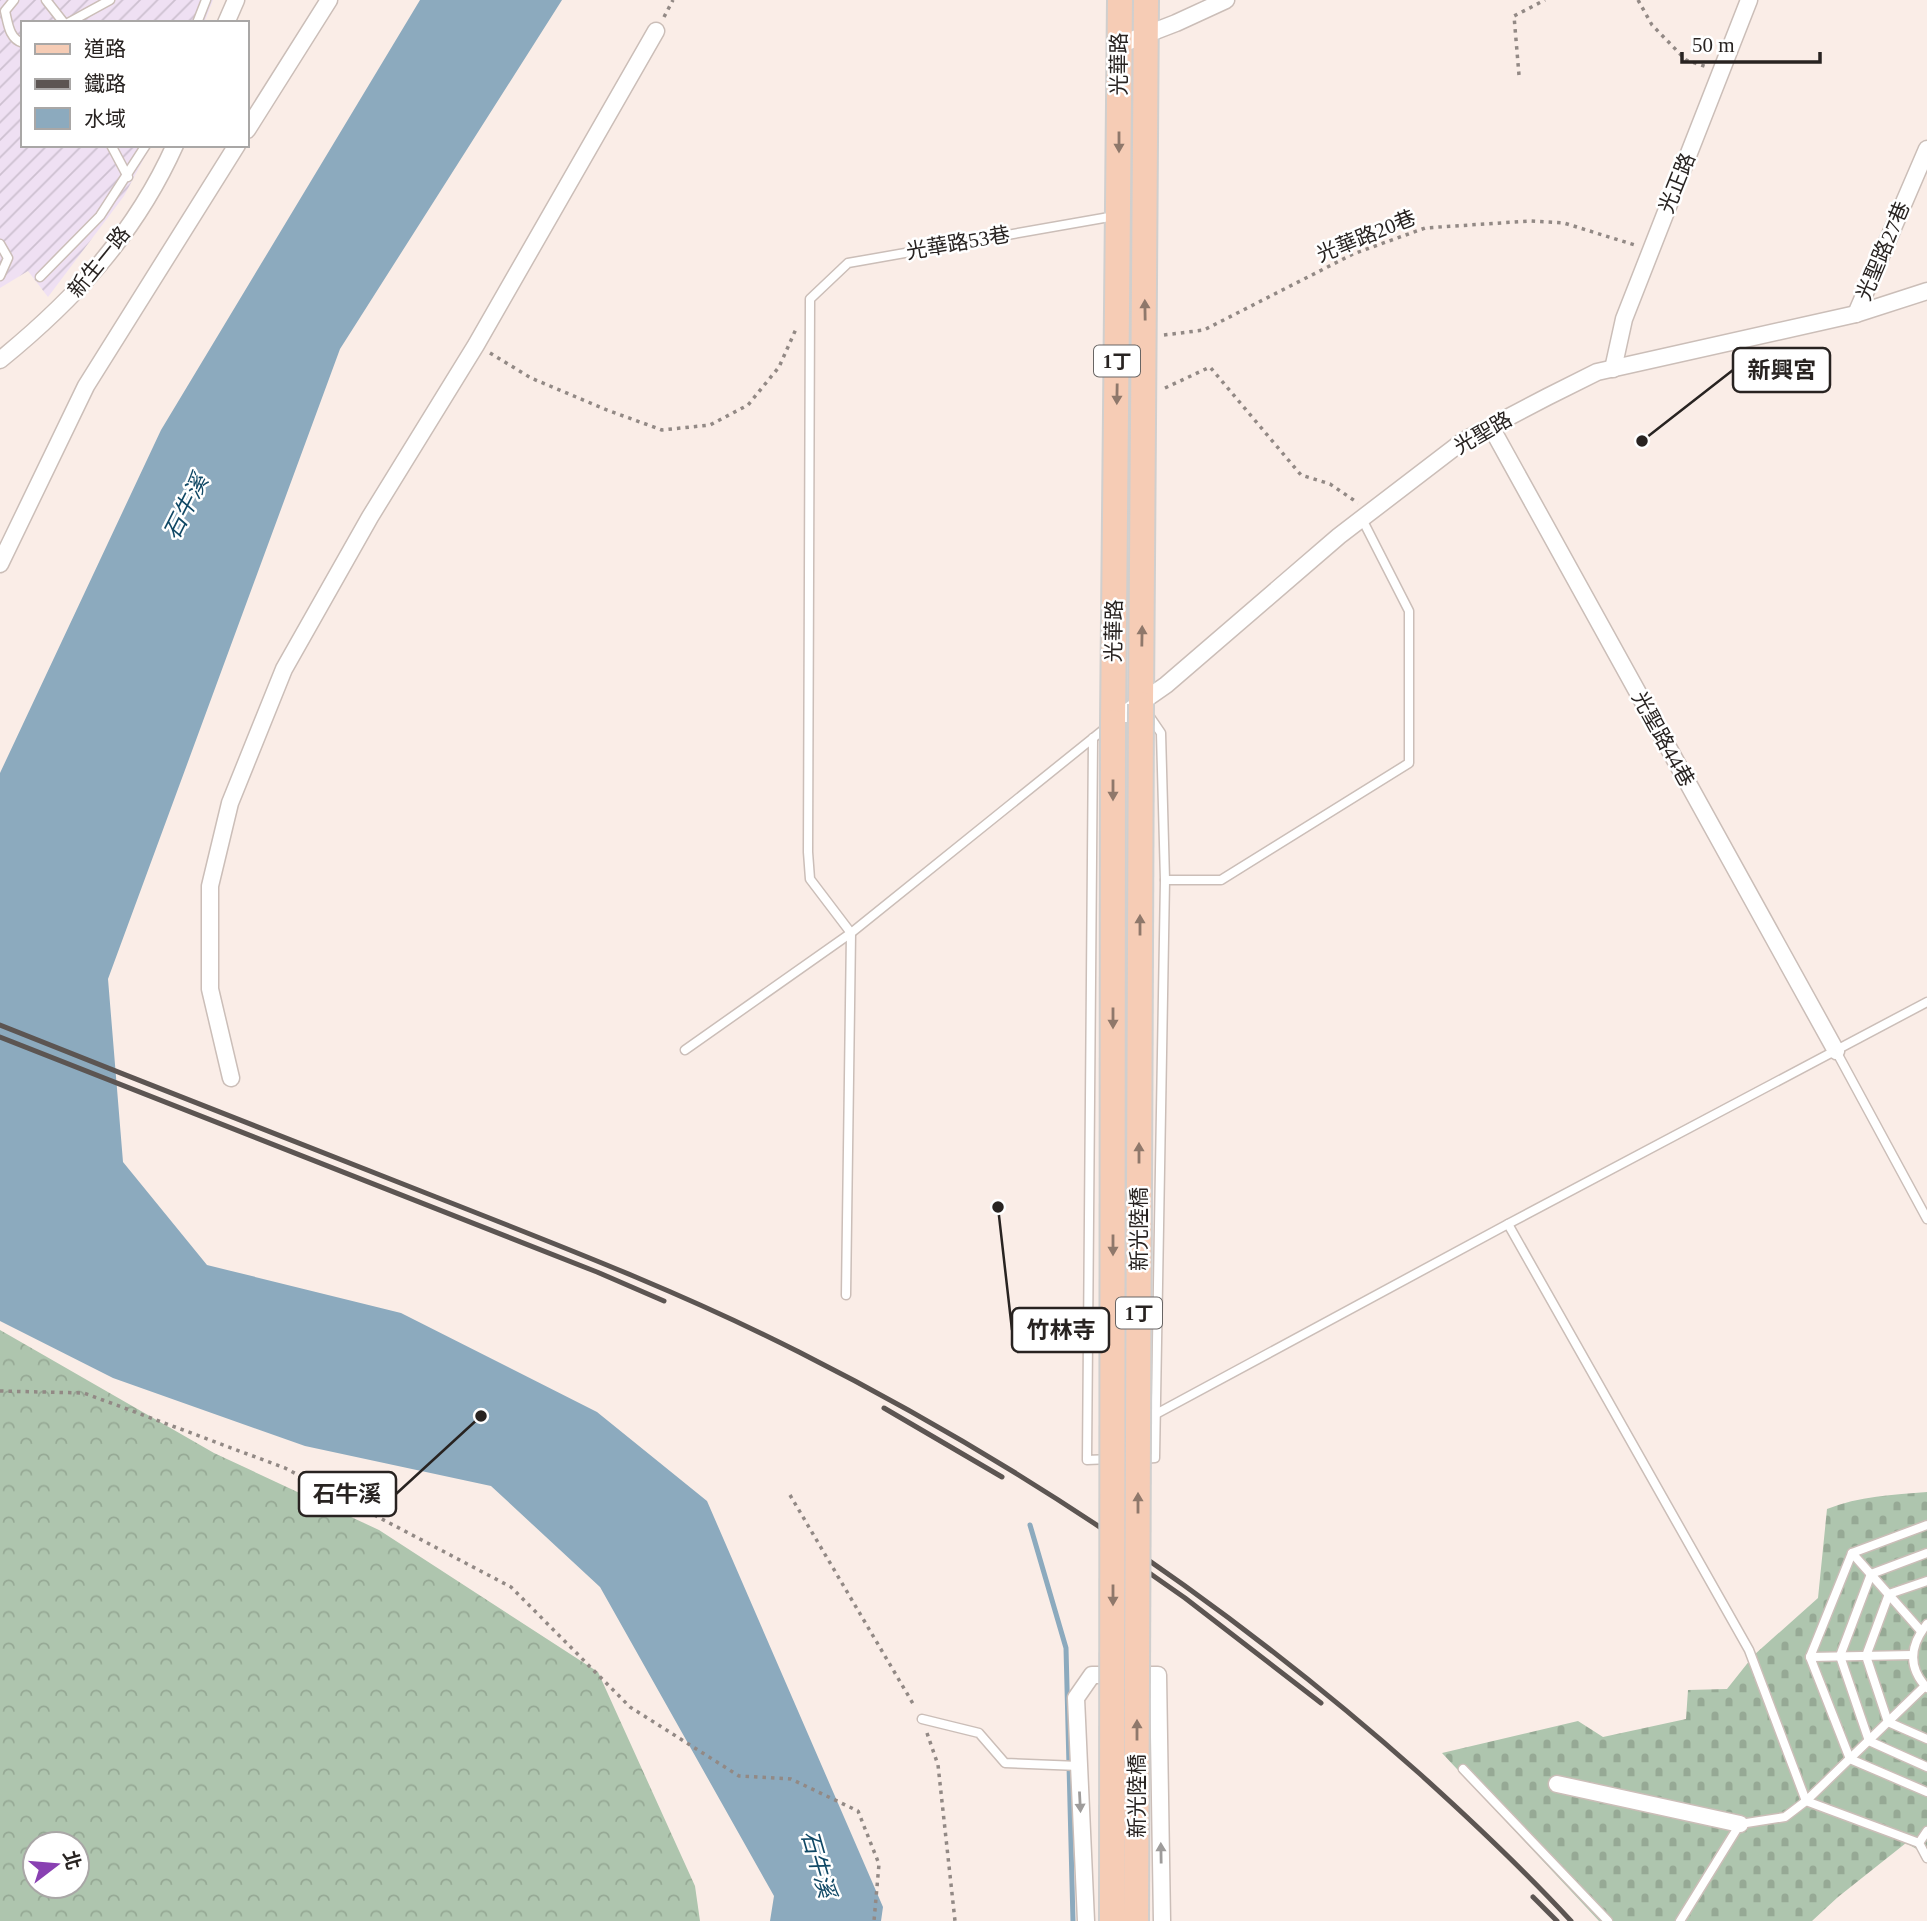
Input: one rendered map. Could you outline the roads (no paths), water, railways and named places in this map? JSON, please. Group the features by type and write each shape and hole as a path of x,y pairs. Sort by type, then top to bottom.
{"main road":[{"name":"光華路","path":"1113,722 1120,0"},
{"name":"光華路","path":"1141,704 1146,0"},
{"path":"1118,281 1144,281"},
{"name":"新光陸橋","path":"1136,1921 1141,704"},
{"name":"新光陸橋","path":"1112,1921 1113,722"}],"street":[{"path":"227,21 236,0"},
{"path":"248,128 329,0"},
{"path":"1119,45 1226,0"},
{"name":"光正路","path":"1613,369 1624,319 1749,0"},
{"path":"231,1078 210,989 210,886 230,803 284,669 370,517 476,345 656,31"},
{"name":"新生一路","path":"0,360 41,327 94,271 144,204 174,147"},
{"path":"0,564 86,386 236,147"},
{"name":"光聖路27巷","path":"1856,314 1927,149"},
{"name":"光聖路","path":"1113,722 1166,685 1367,515 1463,441 1597,372 1856,314 1927,291"},
{"name":"光聖路44巷","path":"1490,427 1836,1051"},
{"path":"1086,1921 1076,1698 1092,1675 1158,1675 1162,1921"},
{"path":"1557,1784 1740,1824"}],"lane":[{"path":"14,0 5,11 10,32 21,43"},
{"path":"46,0 64,21"},
{"path":"70,21 110,0"},
{"path":"198,21 206,0"},
{"path":"112,147 128,177"},
{"path":"40,277 100,216 128,177 145,147"},
{"name":"光華路53巷","path":"851,933 810,879 810,299 848,263 1119,215"},
{"path":"0,244 8,258 0,276"},
{"path":"1165,880 1221,880 1409,763 1409,611 1367,515"},
{"path":"1093,738 1087,1460 1155,1458 1165,880 1161,733 1141,704"},
{"path":"685,1050 851,933 1113,722"},
{"path":"846,1295 851,933"},
{"path":"1156,1414 1927,1002"},
{"path":"1836,1051 1927,1219"},
{"path":"1508,1224 1749,1650 1807,1801 1919,1843 1927,1858"},
{"path":"1927,1525 1852,1553 1810,1657 1850,1759 1927,1792"},
{"path":"1680,1921 1740,1824 1785,1816 1807,1801 1926,1687 1915,1672 1913,1654 1916,1637 1924,1627 1852,1553"},
{"path":"1927,1553 1871,1574 1840,1656 1868,1741 1927,1767"},
{"path":"1889,1594 1927,1581"},
{"path":"1889,1594 1866,1656 1888,1722 1927,1739"},
{"path":"1810,1657 1913,1654"},
{"path":"922,1719 979,1732 1005,1763 1079,1766"},
{"path":"1463,1769 1608,1921"},
{"path":"1919,1843 1927,1831"}],"water":[{"path":"420,0 562,0 340,349 108,979 123,1162 207,1265 401,1313 597,1412 707,1501 883,1907 881,1921 770,1921 774,1896 600,1587 491,1486 305,1446 113,1378 0,1321 0,773 161,430"}],"waterway":[{"path":"1030,1525 1066,1648 1073,1921"}],"railway":[{"path":"0,1025 664,1289 799,1352 964,1442 1123,1543 1275,1654 1420,1774 1497,1846 1571,1921"},
{"path":"0,1037 597,1272 664,1301"},
{"path":"884,1408 1002,1477"},
{"path":"1105,1542 1185,1598 1321,1703"},
{"path":"1533,1897 1557,1921"}],"place":[{"name":"新興宮","path":"1642,441"},
{"name":"竹林寺","path":"998,1207"},
{"name":"石牛溪","path":"481,1416"}]}
